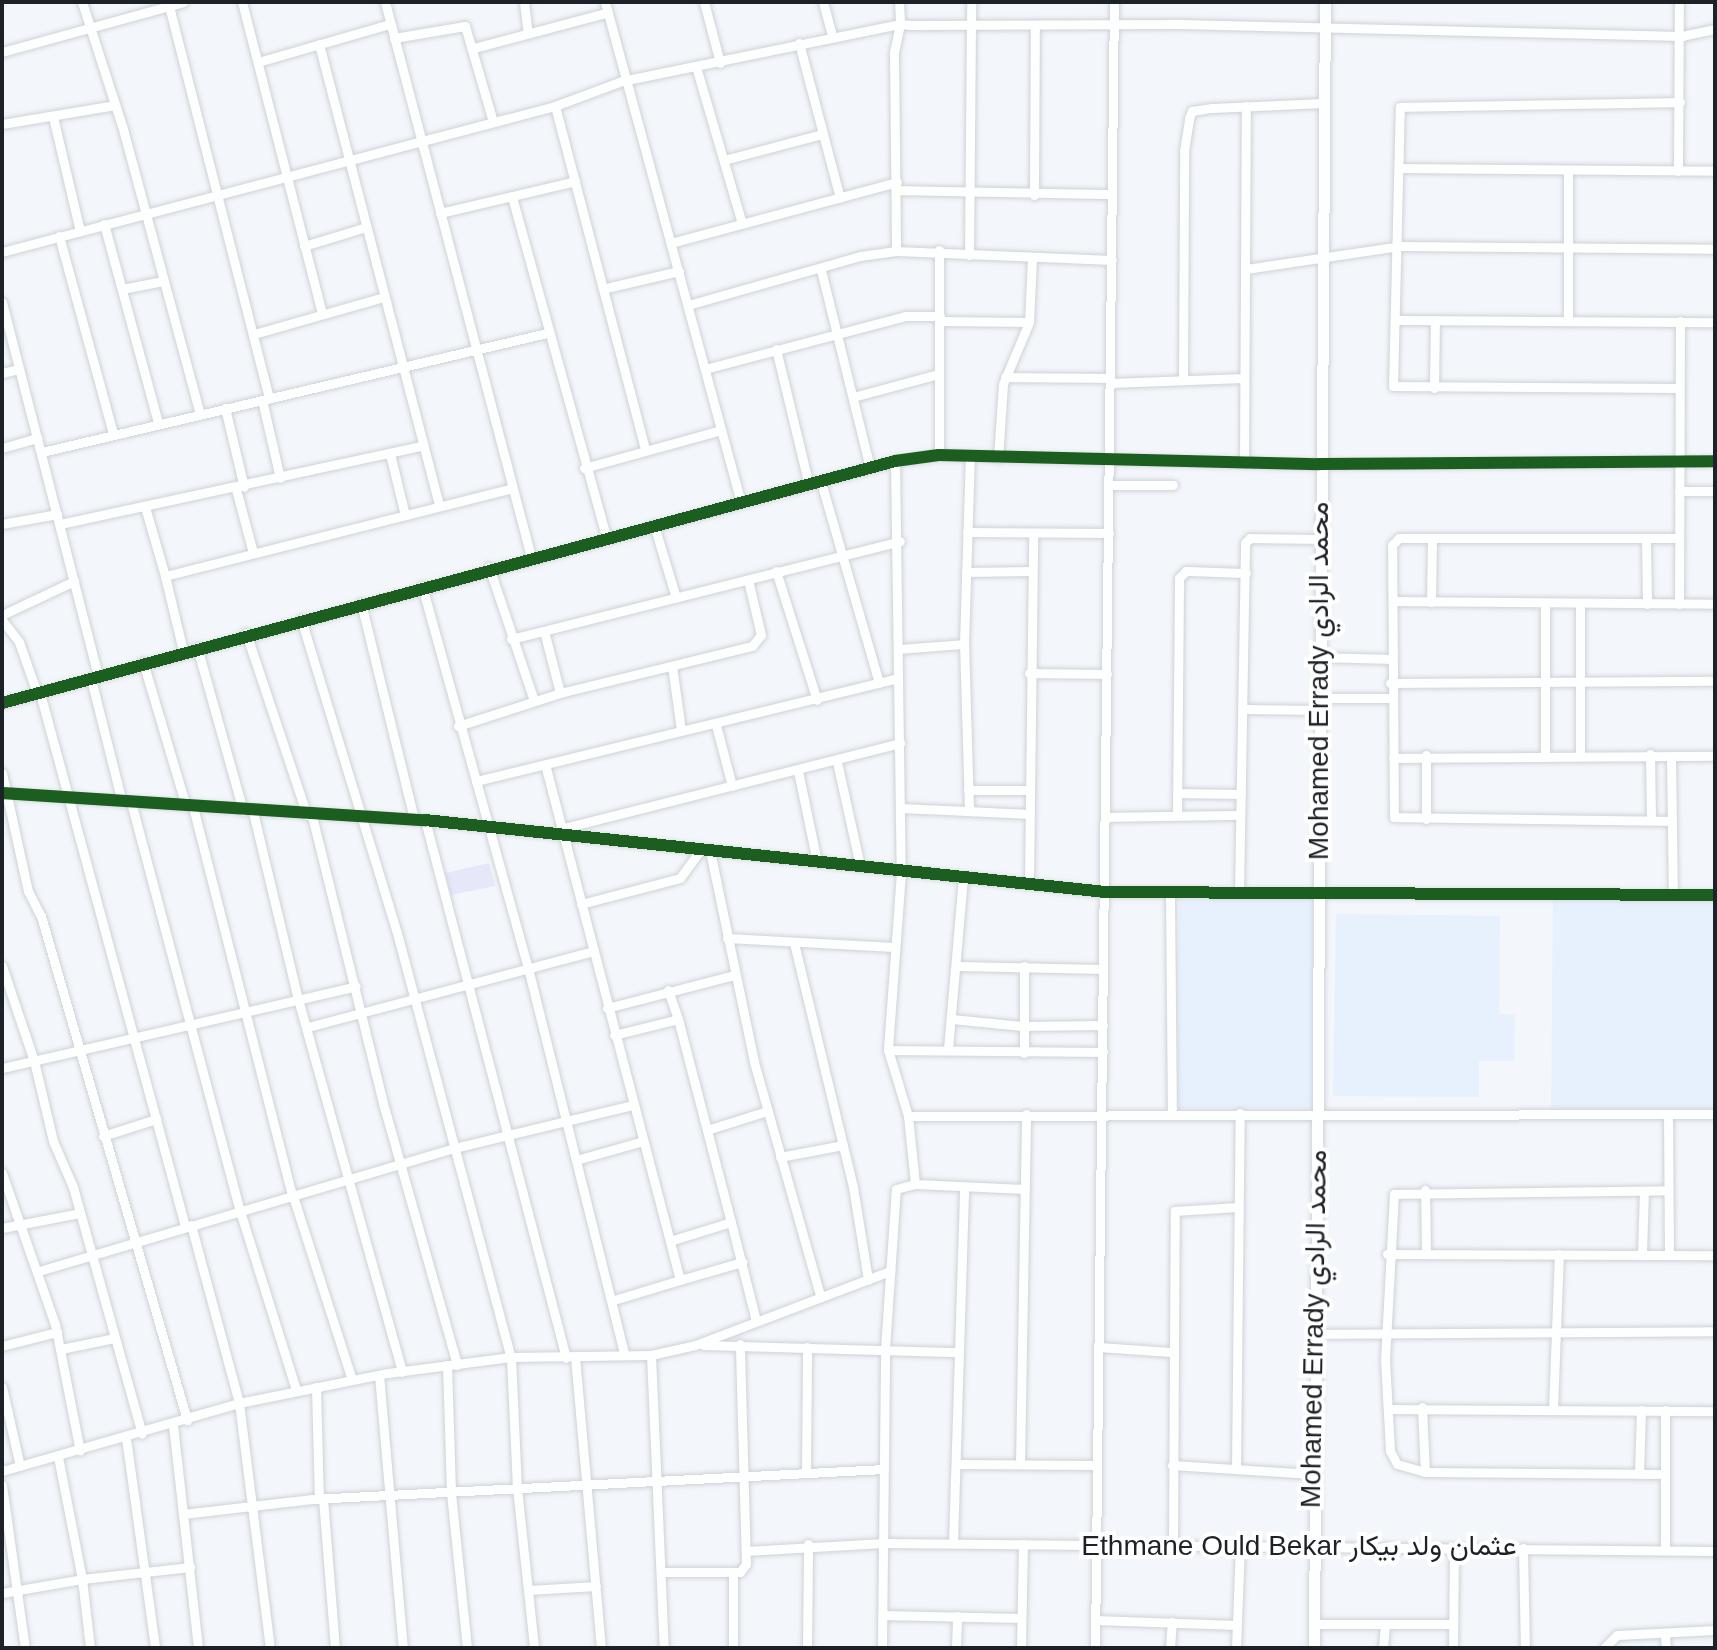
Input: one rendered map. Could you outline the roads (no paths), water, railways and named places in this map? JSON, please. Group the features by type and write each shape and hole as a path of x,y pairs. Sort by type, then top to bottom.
{"street":[{"path":"82,2 115,105 200,414"},
{"path":"2,52 183,2"},
{"path":"242,2 322,314"},
{"path":"385,2 531,557"},
{"path":"524,2 528,33"},
{"path":"704,2 720,63"},
{"path":"823,2 832,35"},
{"path":"896,251 894,53 900,24 899,2"},
{"path":"969,255 971,2"},
{"path":"1095,1648 1114,2"},
{"name":"Mohamed Errady محمد الرادي","path":"1314,1648 1312,1334 1317,1114 1319,464 1325,2"},
{"path":"1678,171 1682,36 1679,2"},
{"path":"168,4 254,334 280,478"},
{"path":"474,48 606,7 622,81 679,271 741,503"},
{"path":"258,62 390,24"},
{"path":"2,252 555,106 622,81 697,70 832,35 900,24 1682,36 1715,29"},
{"path":"394,38 465,26 474,48 493,122"},
{"path":"1034,195 1035,26"},
{"path":"799,43 840,198"},
{"path":"319,44 439,506"},
{"path":"697,70 742,224"},
{"path":"1676,388 1393,386 1398,320 1400,107 1680,102"},
{"path":"1183,380 1184,151 1189,118 1202,109 1324,103"},
{"path":"2,124 115,105"},
{"path":"555,106 606,288 645,448"},
{"path":"1244,462 1246,106"},
{"path":"53,117 80,231"},
{"path":"724,160 822,134"},
{"path":"1399,168 1715,171"},
{"path":"1568,170 1568,321"},
{"path":"440,213 575,181"},
{"path":"671,243 897,186 1034,195 1112,194"},
{"path":"512,197 584,468 606,537"},
{"path":"104,224 158,423"},
{"path":"304,246 366,227"},
{"path":"59,236 113,434"},
{"path":"1246,269 1399,246 1715,249"},
{"path":"688,305 821,270 860,256 896,251 939,250 969,255 1112,260"},
{"path":"939,250 939,455"},
{"path":"998,458 1005,377 1029,322 1032,258"},
{"path":"821,270 841,333 870,468"},
{"path":"606,288 679,271"},
{"path":"122,289 163,281"},
{"path":"254,334 384,297"},
{"path":"2,302 42,452 127,802 240,1211 296,1390"},
{"path":"705,369 905,316 1029,322"},
{"path":"1398,320 1715,322"},
{"path":"1434,388 1435,320"},
{"path":"1679,604 1676,388 1680,321"},
{"path":"42,452 547,333"},
{"path":"776,349 809,485"},
{"path":"2,373 19,369"},
{"path":"853,397 938,374"},
{"path":"1005,377 1110,381 1244,378"},
{"path":"225,408 253,553"},
{"path":"584,468 645,448 721,430"},
{"path":"2,448 38,438"},
{"path":"2,524 145,507 424,445"},
{"path":"390,454 405,515"},
{"path":"2,703 489,567 895,461 939,455 1319,464 1715,461"},
{"path":"969,810 964,644 970,458"},
{"path":"895,461 900,541 898,678 901,872 888,1050 908,1116 915,1184"},
{"path":"821,482 879,683"},
{"path":"1108,485 1173,485"},
{"path":"165,576 512,488"},
{"path":"1679,491 1715,491"},
{"path":"145,507 183,651"},
{"path":"654,525 676,598"},
{"path":"967,532 1109,533"},
{"path":"1029,882 1033,533"},
{"path":"1672,821 1394,817 1390,683 1395,601 1394,540 1679,538"},
{"path":"1239,892 1246,539 1319,539"},
{"path":"1431,602 1432,539"},
{"path":"1646,539 1647,604"},
{"path":"511,639 900,541"},
{"path":"489,567 534,701"},
{"path":"776,571 817,700"},
{"path":"966,572 1031,571"},
{"path":"1177,815 1179,578 1186,571 1246,573"},
{"path":"458,726 560,693 759,643 748,580"},
{"path":"74,581 2,617 27,660 38,693 65,798 239,1403 249,1506 270,1648"},
{"path":"422,586 458,726 528,968 614,1300 624,1353"},
{"path":"1395,601 1715,604"},
{"path":"361,603 420,820 469,984 570,1358 586,1484 601,1648"},
{"path":"1545,603 1545,755"},
{"path":"1580,603 1580,755"},
{"path":"301,619 364,816 511,1357 517,1488 534,1648"},
{"path":"544,631 560,693"},
{"path":"246,633 310,816 403,1164 452,1365 451,1493 467,1648"},
{"path":"900,649 964,644"},
{"path":"197,647 248,811 308,1027 346,1180 402,1372"},
{"path":"1318,657 1392,659"},
{"path":"143,662 190,807 293,1196 352,1380"},
{"path":"672,666 681,730"},
{"path":"1029,673 1107,674"},
{"path":"476,781 546,768 681,730 716,725 898,678"},
{"path":"1390,683 1715,681"},
{"path":"1245,709 1391,698"},
{"path":"716,725 732,786"},
{"path":"561,834 900,743"},
{"path":"1650,754 1651,820"},
{"path":"1426,755 1426,819"},
{"path":"1393,758 1426,755 1715,756"},
{"path":"1671,756 1673,894"},
{"path":"837,762 860,866"},
{"path":"546,768 680,1280"},
{"path":"798,771 817,862"},
{"path":"2,773 17,851 41,916 187,1420"},
{"path":"968,790 1030,790"},
{"path":"4,793 310,816 420,820 490,830 561,834 1106,892 1715,895"},
{"path":"1177,793 1241,794"},
{"path":"901,808 1030,814"},
{"path":"1106,817 1240,815"},
{"path":"581,904 680,878 705,851"},
{"path":"705,851 767,1111 820,1296"},
{"path":"948,1049 958,966 963,879"},
{"path":"1170,893 1172,1114"},
{"path":"727,938 894,947"},
{"path":"794,943 843,1145 868,1280"},
{"path":"308,1027 594,951"},
{"path":"2,966 34,1061 53,1141 80,1213 142,1434"},
{"path":"958,966 1103,969"},
{"path":"1024,966 1024,1053"},
{"path":"607,1008 735,975"},
{"path":"2,1068 134,1040 190,1023 356,986"},
{"path":"668,990 756,1321"},
{"path":"614,1035 678,1019"},
{"path":"952,1019 1022,1026 1103,1025"},
{"path":"888,1050 1103,1052"},
{"path":"39,1271 454,1148 633,1105"},
{"path":"707,1130 767,1111"},
{"path":"1236,1469 1240,1113"},
{"path":"1020,1463 1026,1114"},
{"path":"1668,1114 1666,1190 1669,1254"},
{"path":"908,1116 1715,1114"},
{"path":"103,1136 156,1119"},
{"path":"576,1160 643,1141"},
{"path":"780,1157 843,1145"},
{"path":"2,1173 24,1224 57,1332 80,1451"},
{"path":"882,1648 885,1349 896,1189 915,1184 1025,1189"},
{"path":"953,1543 964,1188"},
{"path":"1665,1474 1425,1472 1392,1459 1388,1409 1387,1254 1392,1196 1425,1190 1666,1190"},
{"path":"1425,1190 1426,1253"},
{"path":"1642,1254 1644,1191"},
{"path":"1173,1545 1170,1352 1175,1211 1237,1207"},
{"path":"2,1228 80,1213"},
{"path":"670,1241 731,1222"},
{"path":"1387,1254 1715,1255"},
{"path":"1553,1409 1559,1254"},
{"path":"614,1300 742,1262"},
{"path":"2,1471 142,1434 239,1403 379,1375 511,1357 651,1355 695,1345 890,1271"},
{"path":"1312,1334 1558,1335 1715,1331"},
{"path":"2,1346 57,1332"},
{"path":"61,1349 114,1338"},
{"path":"661,1572 733,1572 743,1569 746,1551 741,1477 740,1344"},
{"path":"695,1345 959,1352"},
{"path":"806,1473 807,1347"},
{"path":"1099,1347 1170,1352"},
{"path":"651,1355 660,1479 664,1648"},
{"path":"379,1375 386,1496 403,1648"},
{"path":"2,1387 20,1466"},
{"path":"316,1387 321,1499 335,1648"},
{"path":"1422,1407 1425,1472"},
{"path":"1388,1409 1715,1411"},
{"path":"1639,1474 1641,1410"},
{"path":"1665,1410 1665,1550"},
{"path":"173,1425 198,1648"},
{"path":"126,1438 155,1648"},
{"path":"58,1457 82,1579 90,1648"},
{"path":"956,1464 1097,1465"},
{"path":"1172,1465 1312,1474"},
{"path":"183,1514 321,1499 884,1469"},
{"path":"2,1485 25,1648"},
{"name":"Ethmane Ould Bekar عثمان ولد بيكار","path":"746,1551 808,1544 953,1543 1715,1551"},
{"path":"807,1648 808,1544"},
{"path":"1021,1648 1023,1544"},
{"path":"1236,1648 1240,1546"},
{"path":"1453,1648 1454,1548"},
{"path":"1523,1548 1525,1648"},
{"path":"2,1593 82,1579 190,1567"},
{"path":"733,1572 733,1648"},
{"path":"528,1590 596,1586"},
{"path":"882,1615 1021,1618"},
{"path":"956,1648 957,1616"},
{"path":"1095,1620 1237,1625"},
{"path":"1170,1648 1172,1622"},
{"path":"1314,1624 1453,1624"},
{"path":"1383,1648 1385,1624"},
{"path":"1604,1648 1617,1635 1665,1635 1715,1630"},
{"path":"1665,1635 1666,1648"}]}
